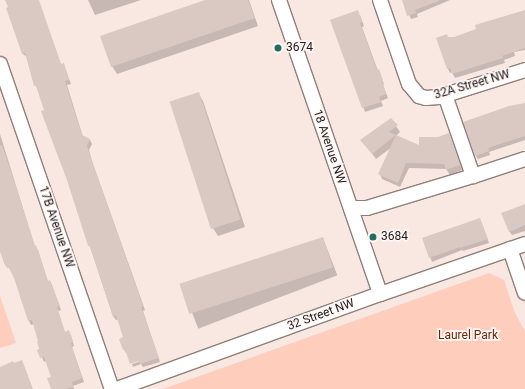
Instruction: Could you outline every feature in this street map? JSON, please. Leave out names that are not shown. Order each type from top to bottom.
[{"type":"street","name":"18 Avenue NW","points":[[279,0],[380,294]]},
{"type":"street","name":"32A Street NW","points":[[380,0],[409,84],[419,96],[433,98],[525,70]]},
{"type":"street","name":"17B Avenue NW","points":[[0,64],[112,389]]},
{"type":"street","points":[[445,95],[473,176]]},
{"type":"street","points":[[350,208],[367,208],[525,159]]},
{"type":"street","name":"32 Street NW","points":[[117,389],[380,294],[525,244]]},
{"type":"street","points":[[510,249],[525,293]]},
{"type":"green space","name":"Laurel Park","points":[[489,273],[504,280],[515,313],[525,331],[525,389],[163,389]]},
{"type":"green space","points":[[0,296],[16,343],[0,348]]},
{"type":"building","points":[[5,0],[39,0],[61,64],[64,63],[69,80],[65,81],[82,135],[90,139],[87,146],[90,156],[143,306],[141,307],[159,358],[140,364],[138,361],[130,364],[125,349],[123,350],[119,339],[123,337],[116,315],[113,317],[67,180],[41,111],[44,110],[36,86],[34,86],[25,53],[22,54],[6,8],[8,7]]},
{"type":"building","points":[[205,0],[248,0],[255,18],[111,67],[100,36]]},
{"type":"building","points":[[402,0],[439,1],[415,10],[416,13],[407,16]]},
{"type":"building","points":[[358,10],[362,22],[360,23],[377,70],[379,69],[386,94],[379,97],[381,102],[362,108],[330,20]]},
{"type":"building","points":[[525,10],[525,48],[502,56],[503,58],[452,74],[450,68],[447,69],[436,38],[447,34],[448,37],[454,37],[476,29],[475,25]]},
{"type":"building","points":[[199,92],[240,219],[211,229],[170,102]]},
{"type":"building","points":[[525,103],[525,136],[488,148],[489,151],[475,156],[463,122],[509,106]]},
{"type":"building","points":[[391,118],[398,125],[389,132],[396,135],[372,154],[360,140]]},
{"type":"building","points":[[449,133],[460,165],[446,170],[444,164],[406,163],[398,183],[378,174],[396,135],[419,145],[419,137],[438,137]]},
{"type":"building","points":[[0,145],[2,145],[48,281],[50,280],[60,306],[57,307],[65,332],[69,330],[73,342],[71,343],[82,378],[72,382],[73,387],[66,389],[51,389],[47,378],[51,377],[44,357],[40,358],[37,350],[39,349],[38,341],[32,320],[28,321],[14,278],[9,268],[7,268],[4,263],[0,251]]},
{"type":"building","points":[[525,204],[525,225],[509,232],[501,213]]},
{"type":"building","points":[[480,218],[488,239],[429,258],[422,238]]},
{"type":"building","points":[[323,237],[333,267],[189,314],[179,284]]},
{"type":"building","points":[[22,360],[33,389],[0,389],[0,367],[13,361],[14,363]]},
{"type":"place","name":"3674","points":[[278,48]]},
{"type":"place","name":"3684","points":[[373,237]]}]
